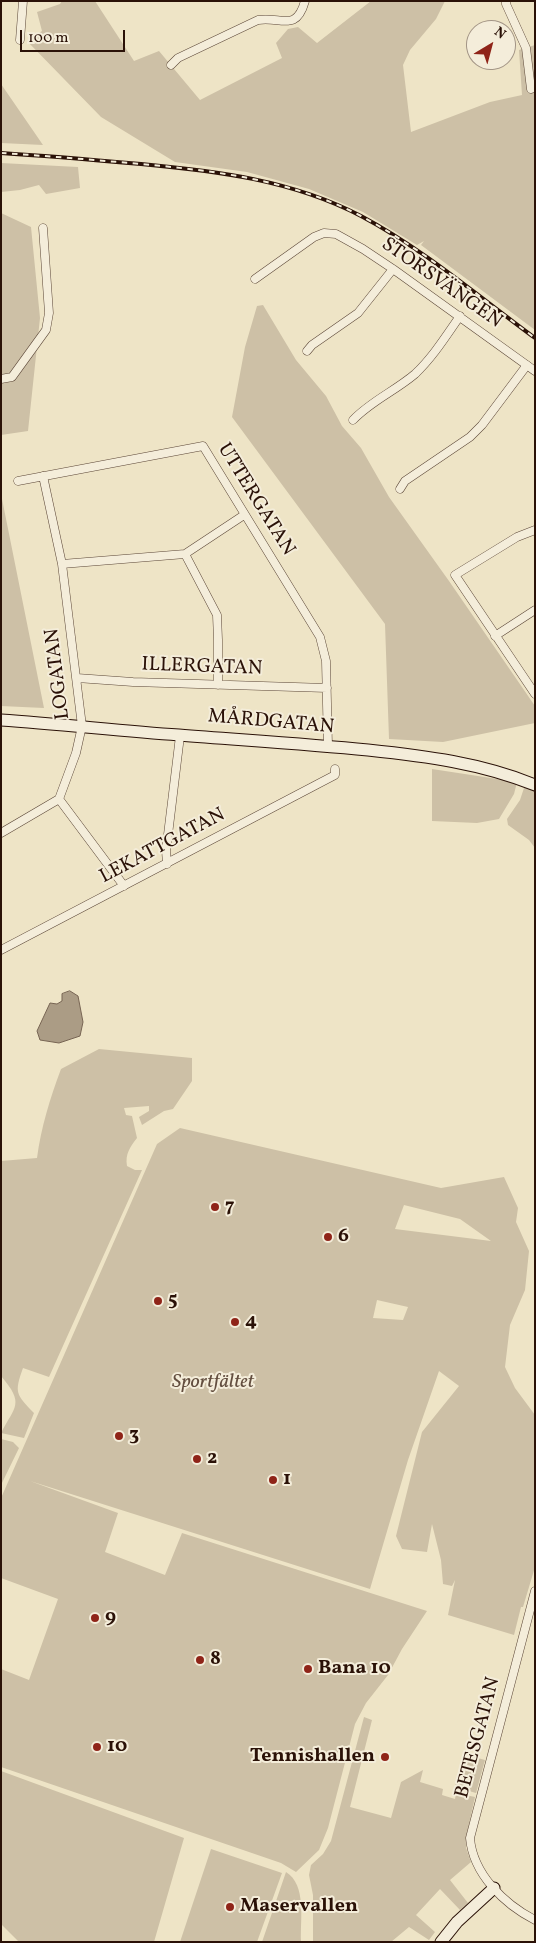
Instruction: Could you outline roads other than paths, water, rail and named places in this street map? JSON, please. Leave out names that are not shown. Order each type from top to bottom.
[{"type":"street","points":[[20,40],[23,1]]},
{"type":"street","points":[[171,65],[178,58],[258,20],[290,22],[295,20],[303,10],[305,1]]},
{"type":"street","points":[[506,1],[526,48],[531,89]]},
{"type":"street","points":[[1,379],[12,377],[46,330],[49,313],[43,228]]},
{"type":"street","name":"STORSVÄNGEN","points":[[255,279],[314,237],[324,233],[336,234],[393,269],[535,371]]},
{"type":"street","points":[[307,351],[358,313],[393,269]]},
{"type":"street","points":[[353,420],[361,411],[416,373],[429,359],[460,316]]},
{"type":"street","points":[[400,489],[405,481],[470,437],[482,425],[526,365]]},
{"type":"street","name":"UTTERGATAN","points":[[18,482],[203,446],[320,637],[326,661],[328,746]]},
{"type":"street","name":"LOGATAN","points":[[43,476],[62,564],[82,726],[76,753],[59,799]]},
{"type":"street","points":[[62,564],[185,554],[244,515]]},
{"type":"street","points":[[535,530],[517,537],[455,575],[535,694]]},
{"type":"street","points":[[185,554],[217,616],[218,685]]},
{"type":"street","points":[[495,636],[535,610]]},
{"type":"street","name":"ILLERGATAN","points":[[77,678],[327,688]]},
{"type":"street","name":"MÅRDGATAN","points":[[1,720],[412,754],[456,761],[508,774],[535,784]]},
{"type":"street","points":[[166,864],[180,736]]},
{"type":"street","name":"LEKATTGATAN","points":[[1,950],[334,775],[335,769]]},
{"type":"street","points":[[1,833],[59,799],[124,886]]},
{"type":"street","name":"BETESGATAN","points":[[535,1591],[470,1838],[471,1850],[477,1866],[494,1888],[504,1900],[535,1920]]},
{"type":"street","points":[[440,1942],[457,1922],[494,1888]]},
{"type":"railway","points":[[1,153],[198,170],[254,179],[308,194],[335,204],[384,229],[450,274],[535,338]]},
{"type":"place","name":"7","points":[[215,1207]]},
{"type":"place","name":"6","points":[[328,1237]]},
{"type":"place","name":"5","points":[[158,1301]]},
{"type":"place","name":"4","points":[[235,1322]]},
{"type":"place","name":"3","points":[[119,1436]]},
{"type":"place","name":"2","points":[[197,1459]]},
{"type":"place","name":"1","points":[[273,1480]]},
{"type":"place","name":"9","points":[[95,1618]]},
{"type":"place","name":"8","points":[[200,1660]]},
{"type":"place","name":"Bana 10","points":[[308,1669]]},
{"type":"place","name":"10","points":[[97,1747]]},
{"type":"place","name":"Tennishallen","points":[[385,1757]]},
{"type":"place","name":"Maservallen","points":[[230,1907]]},
{"type":"park label","name":"Sportfältet","points":[[213,1383]]}]
